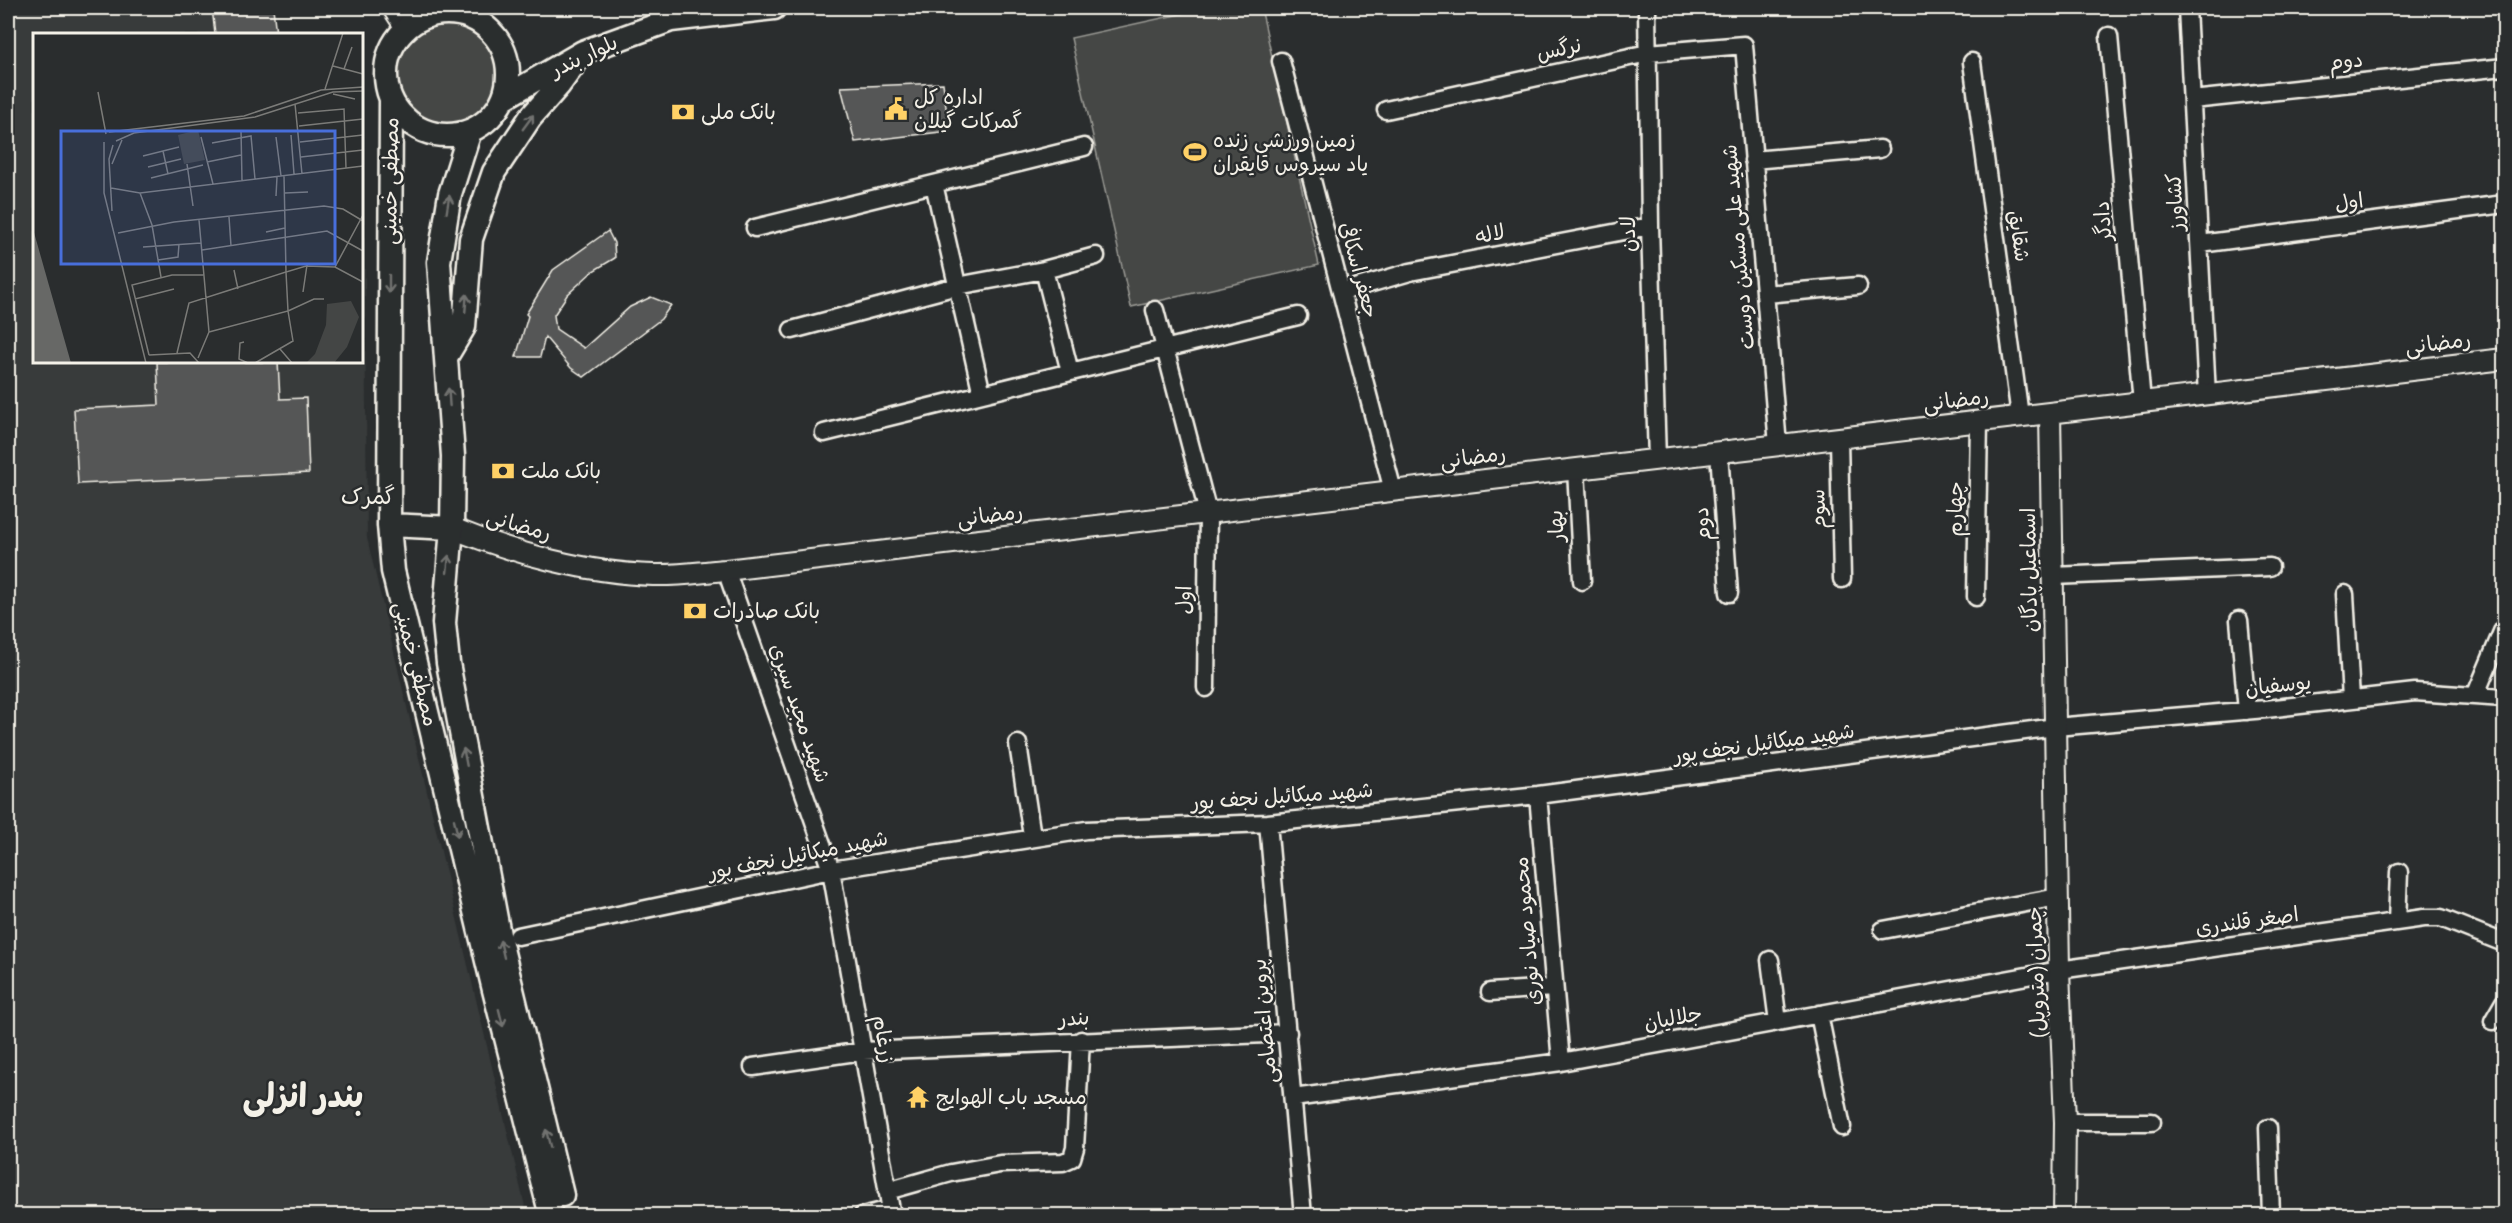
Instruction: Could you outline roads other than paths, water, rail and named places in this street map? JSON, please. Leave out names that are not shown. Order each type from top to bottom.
[{"type":"main road","points":[[437,13],[467,16],[482,24],[494,35],[503,49],[508,65],[508,82],[504,98],[496,112],[484,123],[470,131],[454,135],[439,135],[424,131],[410,123],[399,112],[391,99],[386,77],[389,54],[396,40],[406,28],[420,19],[437,13],[478,8]]},
{"type":"main road","name":"بلوار بندر","points":[[504,98],[583,52],[671,20],[774,8]]},
{"type":"main road","points":[[446,357],[464,327],[471,239],[494,172],[530,118],[559,85],[583,52]]},
{"type":"main road","name":"مصطفی خمینی","points":[[391,99],[389,525],[393,571],[551,1215]]},
{"type":"main road","name":"مصطفی خمینی","points":[[470,131],[450,194],[439,262],[453,456],[452,528],[444,623],[448,663],[500,940],[567,1215]]},
{"type":"main road","points":[[389,525],[452,528]]},
{"type":"street","points":[[393,8],[406,28]]},
{"type":"street","name":"لادن","points":[[1647,8],[1650,226],[1657,459]]},
{"type":"street","name":"کشاورز","points":[[2187,8],[2207,394]]},
{"type":"street","name":"دادگر","points":[[2109,36],[2142,402]]},
{"type":"street","name":"نرگس","points":[[1386,110],[1648,53],[1744,45]]},
{"type":"street","name":"شهید علی مسکین دوست","points":[[1744,45],[1778,445]]},
{"type":"street","name":"جعفر اسکافی","points":[[1281,61],[1393,491]]},
{"type":"street","name":"شقایق","points":[[1972,62],[2020,416]]},
{"type":"street","name":"دوم","points":[[2192,100],[2505,67]]},
{"type":"street","points":[[755,228],[1084,147]]},
{"type":"street","points":[[1754,160],[1880,149]]},
{"type":"street","points":[[934,184],[982,394]]},
{"type":"street","name":"اول","points":[[2200,244],[2505,204]]},
{"type":"street","name":"لاله","points":[[1341,292],[1410,272],[1650,226]]},
{"type":"street","points":[[792,330],[957,286],[1044,270],[1096,256]]},
{"type":"street","points":[[1044,270],[1070,372]]},
{"type":"street","points":[[1765,294],[1858,286]]},
{"type":"street","name":"اول","points":[[1155,310],[1208,513],[1206,688]]},
{"type":"street","points":[[824,433],[1298,316]]},
{"type":"street","name":"رمضانی","points":[[452,528],[493,544],[552,560],[627,574],[656,576],[726,570],[2505,359]]},
{"type":"street","name":"اسماعیل پادگان","points":[[2050,413],[2055,727]]},
{"type":"street","name":"چهارم","points":[[1976,597],[1978,421]]},
{"type":"street","name":"سوم","points":[[1839,438],[1842,579]]},
{"type":"street","name":"دوم","points":[[1719,452],[1729,593]]},
{"type":"street","name":"بهار","points":[[1576,469],[1582,581]]},
{"type":"street","points":[[2053,576],[2270,567]]},
{"type":"street","name":"شهید مجید سیری","points":[[726,570],[831,870]]},
{"type":"street","points":[[2345,594],[2351,699]]},
{"type":"street","points":[[2239,620],[2247,711]]},
{"type":"street","points":[[2475,696],[2505,627]]},
{"type":"street","name":"یوسفیان","points":[[2055,727],[2247,711],[2415,692],[2505,698]]},
{"type":"street","name":"شهید میکائیل نجف پور","points":[[518,936],[831,870],[1032,836],[1086,830],[1268,823],[1538,795],[2055,727]]},
{"type":"street","name":"چمران (متروپل)","points":[[2055,727],[2059,970],[2065,1122],[2064,1215]]},
{"type":"street","points":[[1018,744],[1032,836]]},
{"type":"street","name":"محمود صیاد نوری","points":[[1538,795],[1561,1062]]},
{"type":"street","name":"پروین اعتصامی","points":[[1268,823],[1303,1215]]},
{"type":"street","name":"زرغام","points":[[831,870],[891,1212]]},
{"type":"street","points":[[2397,922],[2398,872]]},
{"type":"street","points":[[1883,930],[2058,897]]},
{"type":"street","name":"اصغر قلندری","points":[[2059,970],[2397,922],[2441,918],[2505,943]]},
{"type":"street","points":[[1770,960],[1778,1022]]},
{"type":"street","name":"جلالیان","points":[[1293,1098],[1561,1062],[2059,970]]},
{"type":"street","points":[[1490,992],[1554,988]]},
{"type":"street","points":[[2493,1021],[2505,1002]]},
{"type":"street","points":[[1819,1014],[1842,1127]]},
{"type":"street","name":"بندر","points":[[753,1067],[863,1051],[1288,1033]]},
{"type":"street","points":[[887,1191],[961,1171],[1000,1164],[1063,1162],[1072,1158],[1076,1148],[1081,1040]]},
{"type":"street","points":[[2065,1122],[2152,1122]]},
{"type":"street","points":[[2268,1128],[2271,1215]]},
{"type":"street","points":[[862,1215],[891,1212]]},
{"type":"place","name":"اداره کل گمرکات گیلان","points":[[896,109]]},
{"type":"place","name":"بانک ملی","points":[[683,112]]},
{"type":"place","name":"زمین ورزشی زنده یاد سیروس قایقران","points":[[1195,152]]},
{"type":"place","name":"بانک ملت","points":[[503,471]]},
{"type":"place","name":"بانک صادرات","points":[[695,611]]},
{"type":"place","name":"مسجد باب الهوایج","points":[[918,1097]]},
{"type":"district","name":"گمرک","points":[[368,496]]},
{"type":"district","name":"بندر انزلی","points":[[303,1095]]}]
